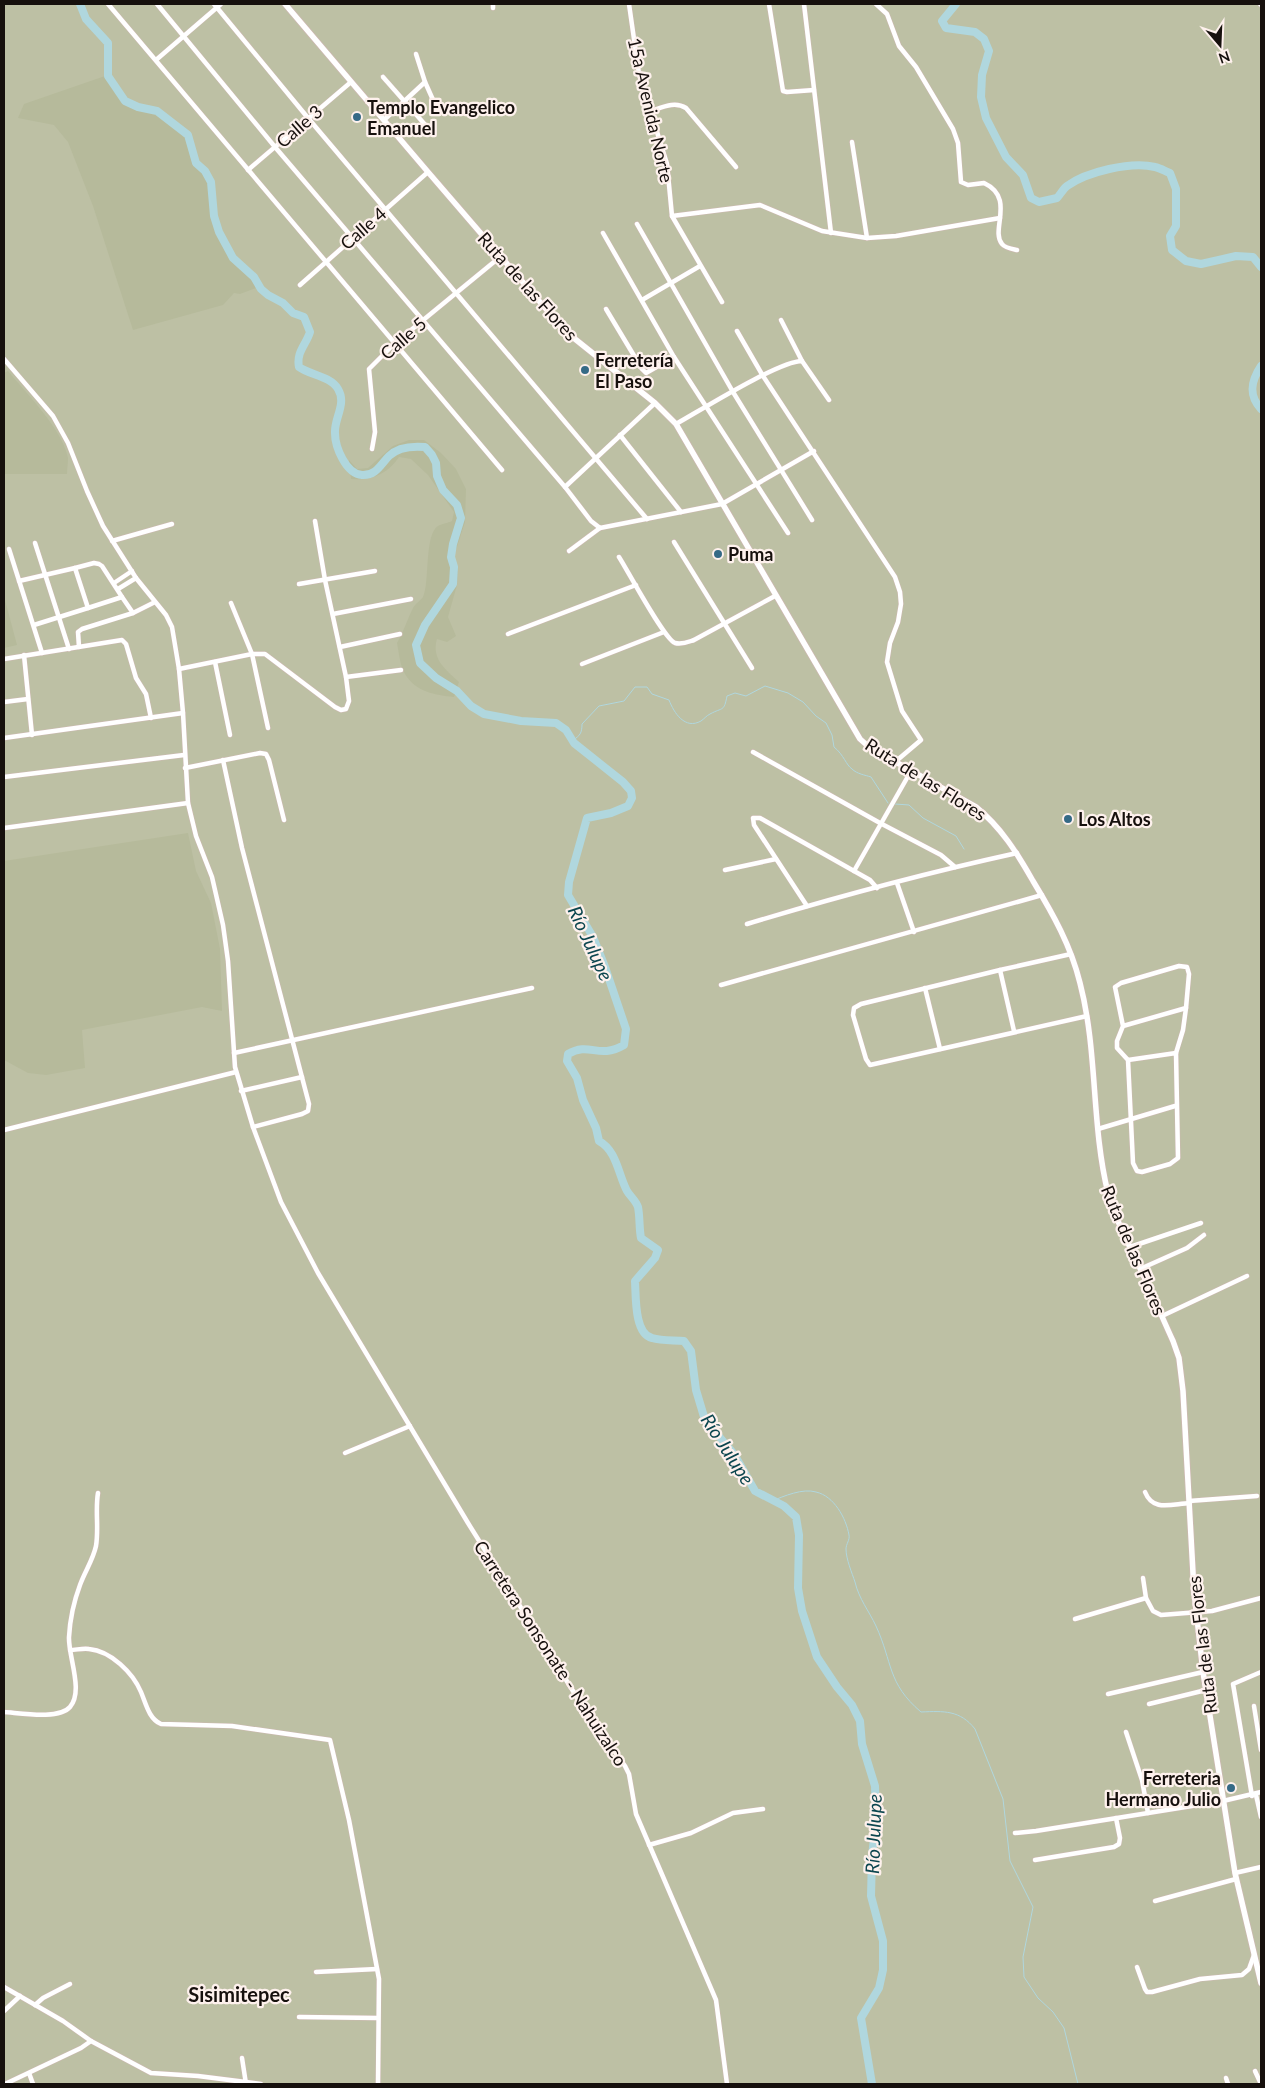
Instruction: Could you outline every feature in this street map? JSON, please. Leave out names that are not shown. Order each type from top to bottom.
[{"type":"main road","name":"Ruta de las Flores","points":[[285,4],[565,331],[655,403],[676,424],[860,739],[869,747],[976,807],[988,817],[997,826],[1017,854],[1059,925],[1081,985],[1087,1016],[1098,1129],[1108,1196],[1173,1342],[1181,1373],[1197,1611],[1203,1672],[1236,1876],[1261,1981]]},
{"type":"street","points":[[108,4],[502,470]]},
{"type":"street","points":[[157,4],[275,147],[565,487],[591,521],[600,528]]},
{"type":"street","name":"15a Avenida Norte","points":[[629,4],[639,74],[667,164],[672,216]]},
{"type":"street","points":[[769,4],[783,90],[787,92],[814,90]]},
{"type":"street","points":[[804,4],[831,232]]},
{"type":"street","points":[[876,4],[887,14],[899,46],[916,68],[953,129],[958,143],[961,182],[968,185],[984,183],[990,186],[999,198],[1000,238],[1002,244],[1017,250]]},
{"type":"street","points":[[156,60],[218,5],[308,118],[647,519]]},
{"type":"street","points":[[416,54],[425,82],[438,112]]},
{"type":"street","points":[[383,77],[428,128]]},
{"type":"street","name":"Calle 3","points":[[248,170],[351,82]]},
{"type":"street","points":[[384,120],[425,82]]},
{"type":"street","points":[[651,111],[674,104],[681,104],[736,167]]},
{"type":"street","points":[[852,142],[867,238]]},
{"type":"street","name":"Calle 4","points":[[300,285],[428,172]]},
{"type":"street","points":[[722,302],[672,216],[760,205],[822,231],[867,238],[896,236],[1000,218]]},
{"type":"street","points":[[637,224],[733,392],[812,520]]},
{"type":"street","points":[[603,233],[705,408],[788,533]]},
{"type":"street","name":"Calle 5","points":[[372,449],[375,432],[369,369],[394,344],[500,257]]},
{"type":"street","points":[[642,300],[700,266]]},
{"type":"street","points":[[606,309],[646,373],[674,357]]},
{"type":"street","points":[[781,320],[802,360],[829,400]]},
{"type":"street","points":[[737,331],[763,376],[888,563],[900,592],[901,604],[898,622],[890,643],[887,662],[902,712],[922,740],[895,762]]},
{"type":"street","name":"Carretera Sonsonate - Nahuizalco","points":[[4,359],[52,416],[66,440],[87,491],[112,541],[172,627],[179,669],[188,803],[196,836],[212,877],[223,926],[228,961],[236,1072],[253,1127],[281,1202],[305,1249],[410,1426],[569,1685],[625,1766],[630,1780],[636,1814],[716,2000],[727,2084]]},
{"type":"street","points":[[676,424],[763,376],[802,360]]},
{"type":"street","points":[[565,487],[655,403]]},
{"type":"street","points":[[620,435],[681,512]]},
{"type":"street","points":[[569,551],[600,528],[722,504],[780,469],[814,452]]},
{"type":"street","points":[[179,669],[252,654],[265,654],[335,707],[341,710],[349,706],[346,676],[325,580],[315,521]]},
{"type":"street","points":[[112,541],[172,524]]},
{"type":"street","points":[[674,542],[752,668]]},
{"type":"street","points":[[34,543],[69,649]]},
{"type":"street","points":[[9,549],[42,653]]},
{"type":"street","points":[[619,557],[664,632],[669,639],[680,644],[694,640],[775,596]]},
{"type":"street","points":[[19,581],[99,564],[133,613]]},
{"type":"street","points":[[75,568],[88,608]]},
{"type":"street","points":[[114,583],[132,571]]},
{"type":"street","points":[[299,584],[375,571]]},
{"type":"street","points":[[118,589],[136,578]]},
{"type":"street","points":[[508,634],[636,585]]},
{"type":"street","points":[[34,626],[122,597]]},
{"type":"street","points":[[333,614],[411,599]]},
{"type":"street","points":[[79,648],[78,632],[82,629],[133,613],[155,602]]},
{"type":"street","points":[[231,603],[252,654],[268,728]]},
{"type":"street","points":[[582,664],[664,632]]},
{"type":"street","points":[[340,647],[400,634]]},
{"type":"street","points":[[4,659],[122,640],[126,644],[136,678],[146,694],[151,718]]},
{"type":"street","points":[[24,656],[32,735]]},
{"type":"street","points":[[215,662],[230,735]]},
{"type":"street","points":[[346,676],[401,670]]},
{"type":"street","points":[[4,702],[28,699]]},
{"type":"street","points":[[4,738],[183,713]]},
{"type":"street","points":[[754,752],[941,856],[955,867]]},
{"type":"street","points":[[185,768],[260,753],[266,754],[270,760],[284,820]]},
{"type":"street","points":[[4,777],[184,755]]},
{"type":"street","points":[[223,760],[242,848],[308,1104],[308,1111],[253,1127]]},
{"type":"street","points":[[854,871],[880,823],[912,771]]},
{"type":"street","points":[[4,828],[188,803]]},
{"type":"street","points":[[807,906],[754,825],[753,818],[760,818],[870,880],[877,888]]},
{"type":"street","points":[[747,924],[807,906],[955,867],[1017,854]]},
{"type":"street","points":[[725,870],[776,859]]},
{"type":"street","points":[[897,883],[914,932]]},
{"type":"street","points":[[721,985],[1042,895]]},
{"type":"street","points":[[1071,954],[861,1004],[854,1008],[853,1015],[866,1059],[870,1065],[1087,1016]]},
{"type":"street","points":[[1184,966],[1187,967],[1190,974],[1186,1008],[1183,1030],[1176,1053],[1175,1106],[1179,1154],[1178,1158],[1170,1164],[1142,1172],[1137,1171],[1133,1163],[1128,1060],[1117,1048],[1117,1041],[1123,1026],[1115,991],[1117,984],[1184,966]]},
{"type":"street","points":[[1000,970],[1014,1031]]},
{"type":"street","points":[[234,1053],[532,988]]},
{"type":"street","points":[[925,988],[940,1048]]},
{"type":"street","points":[[1123,1026],[1186,1008]]},
{"type":"street","points":[[1128,1060],[1176,1053]]},
{"type":"street","points":[[4,1130],[236,1072]]},
{"type":"street","points":[[241,1091],[302,1077]]},
{"type":"street","points":[[1098,1129],[1175,1106]]},
{"type":"street","points":[[1130,1246],[1200,1223]]},
{"type":"street","points":[[1140,1269],[1187,1248],[1204,1235]]},
{"type":"street","points":[[1162,1316],[1246,1276]]},
{"type":"street","points":[[344,1453],[410,1426]]},
{"type":"street","points":[[1145,1492],[1149,1501],[1155,1505],[1257,1496]]},
{"type":"street","points":[[4,1712],[62,1713],[70,1708],[76,1698],[69,1637],[71,1618],[80,1585],[96,1544],[98,1493]]},
{"type":"street","points":[[1142,1578],[1146,1598],[1156,1614],[1212,1611],[1261,1598]]},
{"type":"street","points":[[1075,1619],[1146,1598]]},
{"type":"street","points":[[70,1650],[95,1650],[102,1652],[118,1663],[132,1677],[140,1689],[151,1716],[161,1724],[232,1726],[330,1740],[348,1815],[377,1969],[378,2084]]},
{"type":"street","points":[[1108,1694],[1203,1672]]},
{"type":"street","points":[[1261,1672],[1233,1684],[1261,1817]]},
{"type":"street","points":[[1149,1704],[1206,1690]]},
{"type":"street","points":[[1254,1706],[1261,1750]]},
{"type":"street","points":[[1126,1732],[1136,1759],[1148,1813]]},
{"type":"street","points":[[1015,1832],[1036,1832],[1258,1796]]},
{"type":"street","points":[[649,1845],[691,1833],[733,1813],[763,1809]]},
{"type":"street","points":[[1035,1860],[1114,1847],[1118,1844],[1120,1838],[1116,1818]]},
{"type":"street","points":[[1155,1901],[1261,1867]]},
{"type":"street","points":[[1137,1967],[1145,1989],[1147,1992],[1152,1992],[1200,1979],[1242,1975],[1249,1970],[1254,1956]]},
{"type":"street","points":[[316,1972],[377,1969]]},
{"type":"street","points":[[35,2005],[43,1998],[70,1984]]},
{"type":"street","points":[[4,1987],[91,2041],[151,2073],[198,2076],[246,2084],[261,2084]]},
{"type":"street","points":[[4,2011],[20,1996]]},
{"type":"street","points":[[299,2017],[378,2018]]},
{"type":"street","points":[[5,2084],[81,2048],[91,2041]]},
{"type":"street","points":[[242,2058],[246,2084]]},
{"type":"street","points":[[1255,2071],[1261,2084]]},
{"type":"street","points":[[29,2073],[33,2084]]},
{"type":"street","points":[[1226,2078],[1228,2084]]},
{"type":"green space","points":[[4,4],[1261,4],[1261,2084],[4,2084]]},
{"type":"green space","points":[[105,76],[124,103],[157,113],[185,135],[195,164],[206,172],[214,220],[223,243],[234,263],[253,278],[256,288],[240,294],[234,293],[223,305],[133,330],[93,206],[68,142],[54,125],[18,118],[24,104]]},
{"type":"green space","points":[[8,371],[43,412],[59,436],[68,458],[67,474],[4,474],[4,373]]},
{"type":"green space","points":[[409,440],[424,440],[441,453],[456,469],[466,489],[465,522],[454,556],[458,570],[457,585],[448,617],[456,636],[447,642],[437,639],[436,646],[436,652],[441,664],[459,682],[454,697],[427,692],[409,680],[402,667],[397,643],[413,608],[423,597],[429,548],[434,531],[438,526],[452,521],[454,512],[428,475],[411,459],[399,457],[390,468],[378,475],[365,479],[351,479],[349,460],[357,469],[368,468],[393,446]]},
{"type":"green space","points":[[4,596],[17,645],[4,648]]},
{"type":"green space","points":[[188,833],[196,871],[211,903],[220,949],[222,1011],[202,1007],[82,1030],[85,1068],[46,1075],[28,1073],[4,1060],[4,861]]},
{"type":"waterway","name":"Río Julupe","points":[[80,4],[86,19],[108,43],[108,76],[125,101],[138,107],[157,111],[188,135],[196,163],[205,171],[211,182],[214,216],[219,232],[233,258],[254,277],[261,289],[268,295],[283,303],[293,313],[304,317],[310,332],[300,353],[299,367],[325,378],[338,389],[341,406],[335,427],[336,439],[339,452],[346,465],[356,473],[367,475],[375,472],[389,456],[401,449],[425,447],[432,455],[436,463],[437,476],[443,490],[457,505],[461,518],[451,557],[454,567],[453,584],[425,625],[416,645],[420,663],[436,678],[457,691],[471,706],[484,714],[521,721],[556,723],[566,730],[574,743],[623,782],[631,791],[632,798],[628,806],[611,813],[587,818],[569,882],[568,895],[593,937],[605,967],[626,1029],[624,1045],[607,1051],[576,1050],[568,1054],[567,1061],[577,1078],[583,1100],[596,1128],[599,1141],[610,1151],[627,1191],[638,1207],[641,1238],[658,1250],[655,1258],[635,1281],[637,1313],[642,1329],[646,1335],[652,1338],[684,1341],[691,1351],[696,1390],[705,1420],[734,1454],[755,1491],[784,1506],[796,1517],[799,1535],[798,1588],[802,1611],[817,1657],[837,1687],[852,1705],[860,1721],[862,1744],[875,1786],[876,1821],[872,1856],[871,1896],[883,1941],[883,1970],[879,1988],[861,2018],[872,2084]]},
{"type":"waterway","points":[[956,4],[942,21],[946,28],[975,32],[984,39],[989,51],[982,75],[981,97],[986,118],[1006,157],[1023,175],[1031,198],[1039,202],[1057,198],[1066,187],[1075,181],[1109,169],[1134,165],[1157,167],[1170,173],[1176,189],[1176,226],[1170,236],[1172,250],[1186,261],[1201,264],[1236,256],[1253,257],[1261,267]]},
{"type":"waterway","points":[[1261,366],[1252,388],[1254,398],[1261,409]]},
{"type":"waterway","points":[[573,740],[580,734],[582,724],[599,706],[624,701],[635,687],[647,687],[652,694],[669,700],[681,719],[685,722],[695,723],[722,708],[725,705],[727,696],[735,693],[746,696],[765,686],[788,693],[803,702],[816,716],[826,723],[832,735],[834,747],[854,771],[871,777],[888,803]]},
{"type":"waterway","points":[[895,804],[909,805],[923,818],[956,836],[964,849]]},
{"type":"waterway","points":[[772,1501],[794,1493],[811,1491],[822,1494],[834,1503],[842,1515],[847,1528],[849,1537],[846,1553],[857,1588],[876,1626],[892,1672],[902,1692],[921,1712],[951,1713],[963,1718],[975,1729],[1003,1799],[1010,1861],[1033,1907],[1023,1957],[1024,1977],[1038,1998],[1053,2012],[1064,2028],[1078,2084]]},
{"type":"place","name":"Templo Evangelico Emanuel","points":[[357,117]]},
{"type":"place","name":"Ferretería El Paso","points":[[585,370]]},
{"type":"place","name":"Puma","points":[[718,554]]},
{"type":"place","name":"Los Altos","points":[[1068,819]]},
{"type":"place","name":"Ferreteria Hermano Julio","points":[[1231,1788]]},
{"type":"district","name":"Sisimitepec","points":[[239,1994]]}]
